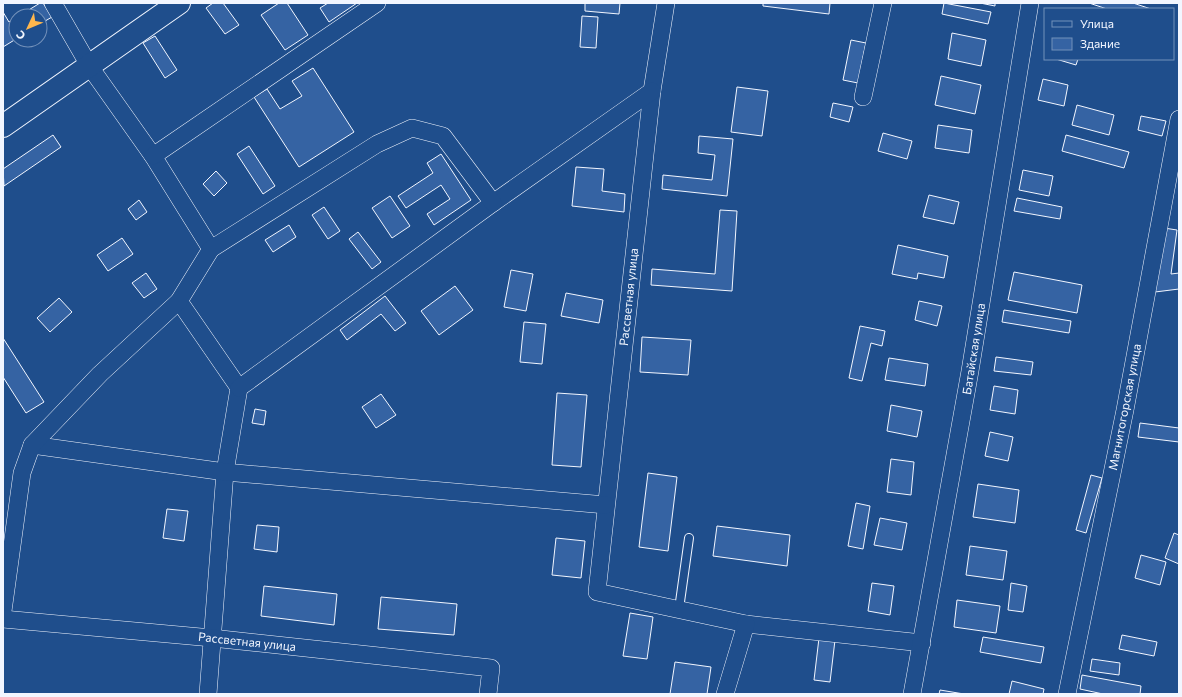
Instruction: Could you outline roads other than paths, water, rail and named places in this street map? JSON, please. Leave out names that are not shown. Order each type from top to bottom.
[{"type":"street","points":[[53,3],[90,67],[153,156],[211,249]]},
{"type":"street","points":[[3,126],[90,67],[179,3]]},
{"type":"street","points":[[153,156],[377,3]]},
{"type":"street","name":"Рассветная улица","points":[[666,3],[652,91],[597,592],[679,609]]},
{"type":"street","points":[[863,97],[883,3]]},
{"type":"street","name":"Батайская улица","points":[[912,694],[970,371],[1030,3]]},
{"type":"street","points":[[238,388],[493,203],[652,91]]},
{"type":"street","name":"Магнитогорская улица","points":[[1067,694],[1125,410],[1179,119]]},
{"type":"street","points":[[3,611],[22,473],[32,445],[100,374],[179,301],[211,249],[377,144],[412,128],[443,136],[493,203]]},
{"type":"street","points":[[179,301],[238,388],[225,472],[208,694]]},
{"type":"street","points":[[32,445],[225,472],[606,505]]},
{"type":"street","points":[[679,609],[746,624],[922,643]]},
{"type":"street","name":"Рассветная улица","points":[[3,619],[212,638],[491,668],[488,694]]},
{"type":"street","points":[[725,694],[746,624]]},
{"type":"lane","points":[[679,609],[689,538]]}]
